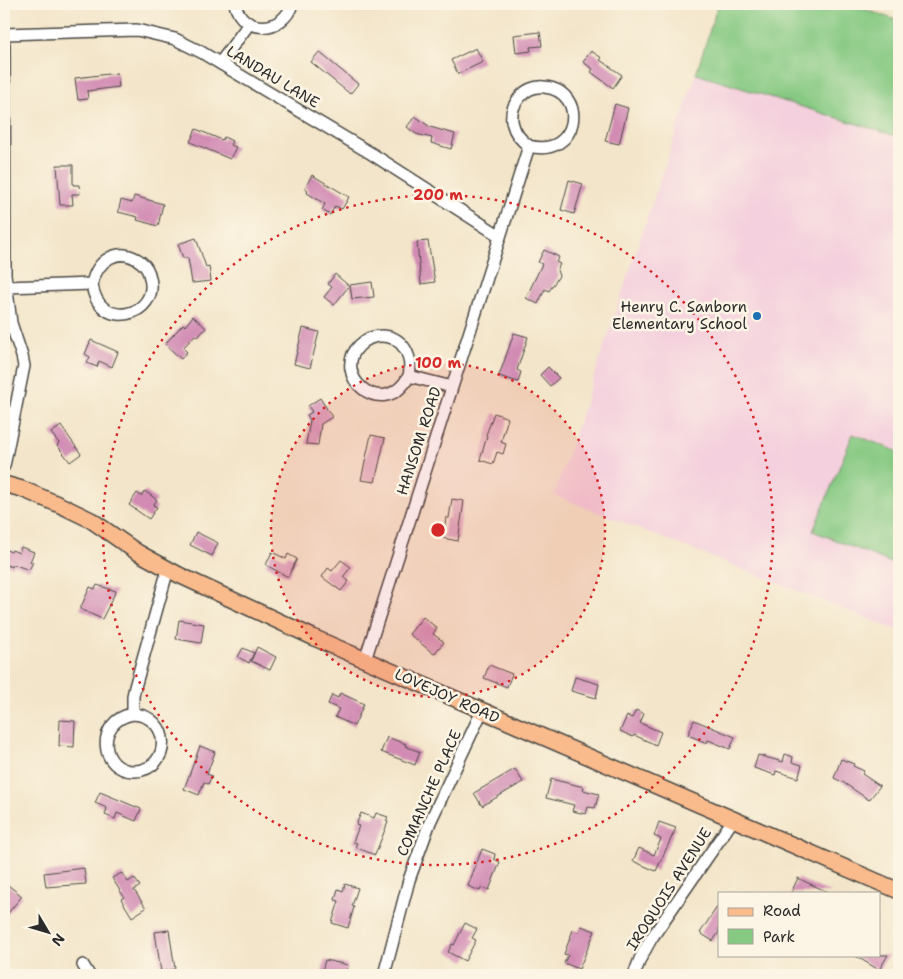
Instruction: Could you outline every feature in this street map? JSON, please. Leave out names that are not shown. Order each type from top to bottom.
[{"type":"main road","name":"LOVEJOY ROAD","points":[[4,484],[22,489],[91,520],[137,552],[168,570],[364,660],[899,891]]},
{"type":"street","points":[[235,4],[241,17],[249,24],[258,27],[268,27],[277,24],[285,18],[291,10],[292,4]]},
{"type":"street","points":[[220,63],[249,24]]},
{"type":"street","name":"LANDAU LANE","points":[[4,34],[137,30],[175,40],[220,63],[372,154],[500,236]]},
{"type":"street","points":[[4,44],[5,274],[10,323],[24,366],[4,466]]},
{"type":"street","points":[[545,87],[559,92],[567,99],[572,108],[571,128],[559,144],[539,148],[529,146],[515,132],[512,122],[512,112],[515,103],[530,89],[545,87]]},
{"type":"street","name":"HANSOM ROAD","points":[[364,660],[529,146]]},
{"type":"street","points":[[125,255],[142,263],[148,271],[151,280],[151,290],[148,299],[142,307],[124,314],[114,313],[105,309],[98,302],[93,293],[92,284],[94,274],[106,259],[125,255]]},
{"type":"street","points":[[6,287],[92,284]]},
{"type":"street","points":[[376,336],[392,338],[404,346],[409,355],[411,366],[409,376],[405,384],[398,391],[390,395],[380,396],[371,394],[363,390],[356,383],[352,375],[353,355],[358,346],[366,340],[376,336]]},
{"type":"street","points":[[409,376],[452,387]]},
{"type":"street","points":[[133,714],[135,687],[168,570]]},
{"type":"street","name":"COMANCHE PLACE","points":[[384,975],[409,880],[430,822],[482,711]]},
{"type":"street","points":[[133,714],[145,716],[154,722],[161,731],[163,743],[157,759],[149,767],[138,771],[131,771],[119,766],[110,757],[106,744],[108,732],[115,721],[133,714]]},
{"type":"street","name":"IROQUOIS AVENUE","points":[[634,975],[651,939],[732,820]]},
{"type":"shaded area","name":"Henry C. Sanborn Elementary School","points":[[696,74],[899,137],[899,631],[554,495]]},
{"type":"green space","points":[[718,4],[849,4],[899,21],[899,137],[696,74]]},
{"type":"green space","points":[[853,434],[899,452],[899,566],[813,531]]},
{"type":"building","points":[[540,32],[542,46],[530,47],[531,51],[516,53],[514,35]]},
{"type":"building","points":[[476,48],[483,62],[458,74],[451,60]]},
{"type":"building","points":[[591,51],[602,58],[600,60],[622,75],[613,88],[591,72],[593,69],[583,62]]},
{"type":"building","points":[[319,52],[358,84],[350,94],[311,62]]},
{"type":"building","points":[[117,73],[119,87],[87,91],[88,99],[78,100],[75,78]]},
{"type":"building","points":[[615,104],[628,108],[619,144],[605,141]]},
{"type":"building","points":[[415,116],[430,127],[455,134],[451,149],[431,143],[432,138],[416,134],[407,127]]},
{"type":"building","points":[[196,129],[222,140],[224,137],[232,141],[230,145],[236,147],[230,159],[190,142]]},
{"type":"building","points":[[57,165],[73,165],[73,185],[79,185],[80,194],[72,194],[73,205],[60,205]]},
{"type":"building","points":[[312,175],[349,197],[342,209],[335,206],[330,215],[322,210],[325,204],[307,193],[308,190],[305,188]]},
{"type":"building","points":[[569,180],[583,184],[574,214],[561,210]]},
{"type":"building","points":[[134,196],[163,204],[158,226],[137,220],[138,217],[118,212],[121,200],[132,203]]},
{"type":"building","points":[[196,238],[206,267],[209,266],[211,281],[192,283],[188,258],[183,258],[178,244]]},
{"type":"building","points":[[428,241],[435,282],[421,284],[417,242]]},
{"type":"building","points":[[544,250],[559,257],[556,262],[560,264],[557,270],[559,276],[549,291],[545,289],[538,304],[526,298],[542,264],[538,262]]},
{"type":"building","points":[[335,274],[349,286],[334,305],[324,297],[332,287],[328,284]]},
{"type":"building","points":[[372,282],[374,297],[352,299],[350,285]]},
{"type":"building","points":[[193,316],[206,328],[198,337],[195,335],[183,348],[187,352],[181,359],[165,344]]},
{"type":"building","points":[[303,328],[319,332],[310,368],[294,364]]},
{"type":"building","points":[[514,333],[528,337],[517,370],[521,372],[518,382],[499,376]]},
{"type":"building","points":[[91,340],[118,352],[112,367],[99,361],[97,367],[87,363],[90,357],[85,354]]},
{"type":"building","points":[[548,367],[559,378],[550,386],[540,375]]},
{"type":"building","points":[[320,398],[332,417],[321,424],[318,445],[306,444],[310,420],[307,415],[312,412],[308,406]]},
{"type":"building","points":[[494,413],[508,418],[501,442],[506,444],[503,454],[497,452],[493,464],[480,460]]},
{"type":"building","points":[[61,426],[81,454],[70,462],[57,445],[59,443],[51,433]]},
{"type":"building","points":[[371,435],[385,438],[375,482],[361,480]]},
{"type":"building","points":[[145,491],[157,500],[153,505],[157,507],[149,519],[129,505],[137,493],[141,496]]},
{"type":"building","points":[[452,499],[464,501],[458,541],[443,538],[446,518],[449,518]]},
{"type":"building","points":[[196,532],[218,543],[212,556],[190,545]]},
{"type":"building","points":[[21,547],[34,552],[30,562],[33,562],[29,570],[13,564],[12,567],[4,564],[4,549],[19,553]]},
{"type":"building","points":[[272,552],[286,559],[288,554],[297,559],[288,577],[266,565]]},
{"type":"building","points":[[341,560],[351,567],[343,577],[349,581],[341,591],[322,577],[328,568],[332,571]]},
{"type":"building","points":[[97,585],[116,591],[102,619],[80,609],[90,587],[95,589]]},
{"type":"building","points":[[423,617],[437,628],[433,634],[444,642],[434,654],[409,634]]},
{"type":"building","points":[[179,620],[204,624],[201,643],[176,639]]},
{"type":"building","points":[[257,647],[276,657],[270,670],[251,661]]},
{"type":"building","points":[[243,648],[254,653],[249,663],[238,657]]},
{"type":"building","points":[[489,665],[512,674],[507,687],[484,678]]},
{"type":"building","points":[[575,677],[599,684],[596,698],[571,691]]},
{"type":"building","points":[[340,693],[364,704],[354,726],[335,717],[339,709],[328,704],[332,695],[338,698]]},
{"type":"building","points":[[636,710],[644,714],[640,723],[661,732],[656,745],[620,731],[627,716],[632,718]]},
{"type":"building","points":[[60,720],[75,721],[74,747],[59,746]]},
{"type":"building","points":[[694,720],[735,737],[730,749],[708,740],[707,743],[688,735]]},
{"type":"building","points":[[387,737],[420,752],[415,765],[381,752]]},
{"type":"building","points":[[200,746],[215,752],[207,774],[212,776],[208,784],[204,782],[199,795],[184,789]]},
{"type":"building","points":[[785,754],[793,757],[792,762],[802,765],[798,778],[776,771],[775,775],[754,768],[758,755],[783,762]]},
{"type":"building","points":[[841,759],[854,764],[853,766],[864,771],[862,774],[880,786],[869,800],[834,778]]},
{"type":"building","points":[[515,769],[523,782],[482,806],[474,793]]},
{"type":"building","points":[[551,779],[584,787],[583,790],[599,794],[595,808],[588,807],[586,814],[572,811],[574,805],[546,798]]},
{"type":"building","points":[[100,792],[141,809],[136,821],[117,813],[115,819],[105,815],[107,808],[95,803]]},
{"type":"building","points":[[361,813],[374,818],[376,813],[388,817],[386,821],[388,822],[375,855],[355,847],[357,843],[353,842],[359,826],[356,825]]},
{"type":"building","points":[[659,822],[676,828],[656,871],[633,861],[639,848],[654,855],[661,839],[654,836]]},
{"type":"building","points":[[482,849],[495,854],[494,859],[500,862],[489,890],[482,887],[480,891],[468,886]]},
{"type":"building","points":[[84,868],[86,884],[46,887],[44,873]]},
{"type":"building","points":[[122,873],[128,882],[134,878],[140,886],[134,890],[146,908],[132,917],[121,899],[124,897],[112,878]]},
{"type":"building","points":[[798,878],[828,892],[791,892]]},
{"type":"building","points":[[4,882],[22,896],[4,918]]},
{"type":"building","points":[[345,884],[358,888],[348,928],[332,923],[339,901],[335,900],[338,889],[343,891]]},
{"type":"building","points":[[718,906],[718,934],[713,941],[700,933]]},
{"type":"building","points":[[465,923],[477,929],[472,938],[476,940],[465,961],[448,952],[452,944],[454,945]]},
{"type":"building","points":[[581,926],[595,931],[579,969],[564,963],[568,955],[564,954],[573,930],[579,932]]},
{"type":"building","points":[[169,930],[175,969],[161,972],[155,932]]},
{"type":"building","points":[[888,955],[879,970],[856,956]]},
{"type":"building","points":[[325,960],[348,965],[345,975],[321,975]]},
{"type":"place","name":"Henry C. Sanborn Elementary School","points":[[757,316]]}]
